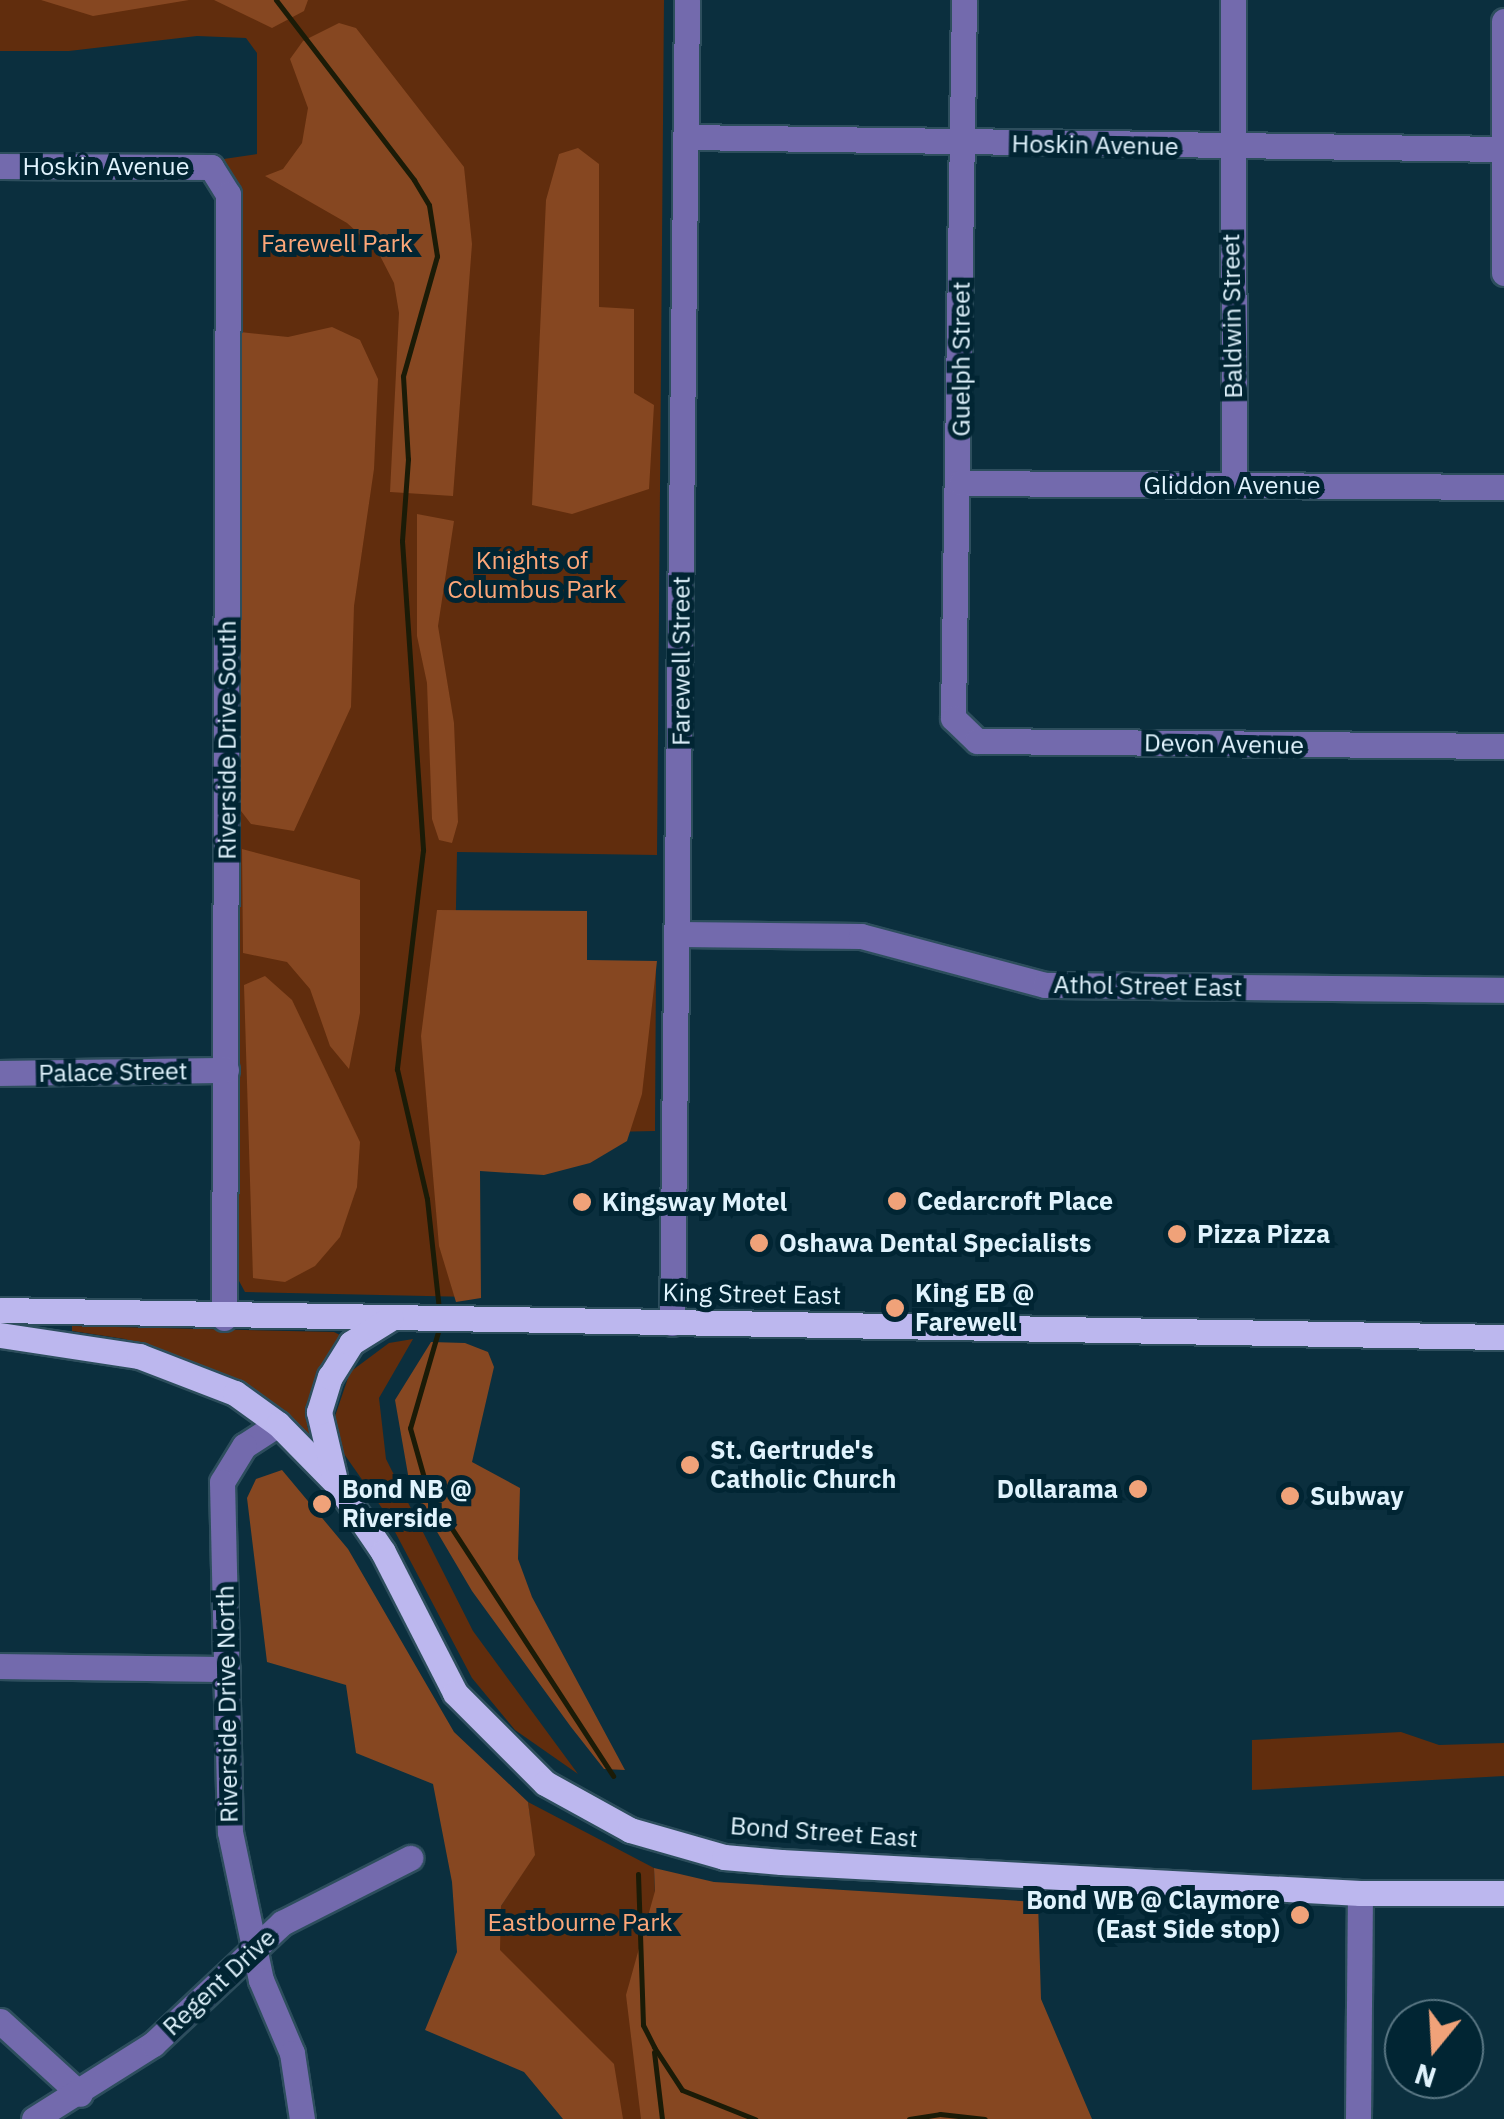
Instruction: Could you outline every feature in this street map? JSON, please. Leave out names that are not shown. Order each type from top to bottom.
[{"type":"main road","name":"King Street East","points":[[0,1310],[224,1318],[448,1318],[1504,1337]]},
{"type":"main road","points":[[336,1482],[319,1412],[330,1377],[351,1343],[402,1318]]},
{"type":"main road","name":"Bond Street East","points":[[0,1335],[139,1356],[234,1393],[278,1424],[336,1482],[382,1552],[455,1694],[545,1784],[630,1830],[724,1857],[1360,1893],[1504,1893]]},
{"type":"street","name":"Farewell Street","points":[[672,1323],[686,0]]},
{"type":"street","name":"Guelph Street","points":[[953,718],[960,483],[964,0]]},
{"type":"street","name":"Baldwin Street","points":[[1233,0],[1229,146],[1234,486]]},
{"type":"street","points":[[1504,21],[1504,274]]},
{"type":"street","name":"Hoskin Avenue","points":[[685,137],[1503,149]]},
{"type":"street","name":"Hoskin Avenue","points":[[0,166],[211,167]]},
{"type":"street","name":"Riverside Drive South","points":[[211,167],[228,194],[224,1318]]},
{"type":"street","name":"Gliddon Avenue","points":[[960,483],[1504,487]]},
{"type":"street","name":"Devon Avenue","points":[[953,718],[977,741],[1504,746]]},
{"type":"street","name":"Athol Street East","points":[[679,934],[861,936],[1045,985],[1504,990]]},
{"type":"street","name":"Palace Street","points":[[0,1073],[226,1070]]},
{"type":"street","name":"Riverside Drive North","points":[[278,1424],[244,1446],[222,1482],[230,1838],[261,1980],[292,2053],[302,2119]]},
{"type":"street","points":[[0,1666],[228,1670]]},
{"type":"street","name":"Regent Drive","points":[[34,2119],[80,2107],[282,1923],[410,1858]]},
{"type":"street","points":[[1358,2119],[1360,1893]]},
{"type":"street","points":[[0,2021],[80,2107]]},
{"type":"green space","points":[[0,0],[664,0],[657,855],[457,852],[455,959],[656,967],[655,1131],[474,1135],[472,1297],[245,1292],[239,1281],[238,198],[217,160],[257,154],[257,53],[246,38],[197,36],[69,51],[0,51]]},
{"type":"green space","points":[[72,1326],[334,1332],[342,1336],[309,1398],[307,1426],[313,1439],[219,1374],[125,1339],[72,1331]]},
{"type":"green space","points":[[413,1339],[379,1398],[386,1459],[473,1631],[578,1774],[515,1730],[472,1678],[384,1511],[335,1441],[334,1419],[350,1372],[389,1343]]},
{"type":"green space","points":[[1401,1732],[1439,1745],[1504,1743],[1504,1776],[1252,1790],[1252,1740]]},
{"type":"green space","name":"Eastbourne Park","points":[[528,1802],[654,1868],[659,1998],[682,2119],[618,2119],[499,1950],[501,1906],[534,1855]]},
{"type":"shaded area","points":[[41,0],[189,0],[93,16]]},
{"type":"shaded area","points":[[214,0],[308,0],[304,11],[272,28]]},
{"type":"shaded area","points":[[339,23],[356,28],[464,167],[472,244],[453,496],[390,492],[399,313],[394,283],[377,250],[347,223],[265,176],[283,169],[302,143],[308,108],[290,59],[303,41]]},
{"type":"shaded area","points":[[578,148],[599,164],[599,307],[634,309],[634,393],[654,405],[649,489],[572,514],[532,505],[546,200],[559,154]]},
{"type":"shaded area","points":[[332,327],[360,340],[378,379],[374,469],[354,606],[351,707],[294,831],[251,824],[241,811],[240,332],[288,337]]},
{"type":"shaded area","points":[[417,514],[454,521],[438,626],[454,723],[458,822],[452,843],[439,840],[432,819],[427,683],[417,636]]},
{"type":"shaded area","points":[[242,849],[360,880],[360,1013],[349,1069],[330,1046],[310,989],[287,962],[243,953]]},
{"type":"shaded area","points":[[437,910],[587,911],[587,960],[657,961],[642,1094],[627,1141],[590,1163],[544,1175],[480,1171],[481,1298],[456,1302],[439,1246],[421,1036]]},
{"type":"shaded area","points":[[265,976],[292,1000],[360,1142],[357,1187],[340,1237],[315,1266],[285,1282],[253,1278],[244,985]]},
{"type":"shaded area","points":[[431,1342],[465,1343],[488,1352],[494,1367],[472,1462],[520,1488],[518,1559],[532,1597],[625,1770],[604,1769],[571,1727],[472,1591],[410,1486],[395,1400]]},
{"type":"shaded area","points":[[282,1470],[348,1549],[454,1732],[528,1802],[535,1855],[501,1906],[500,1950],[614,2064],[623,2119],[563,2119],[524,2072],[425,2030],[457,1952],[452,1882],[433,1784],[356,1753],[346,1685],[267,1662],[247,1498],[256,1479]]},
{"type":"shaded area","points":[[654,1868],[714,1882],[1038,1902],[1041,1999],[1092,2119],[641,2119],[626,1995],[655,1891]]},
{"type":"waterway","points":[[276,0],[414,180],[429,205],[437,256],[403,376],[408,459],[402,541],[423,850],[397,1069],[427,1199],[439,1309]]},
{"type":"waterway","points":[[440,1325],[410,1428],[428,1492],[613,1776]]},
{"type":"waterway","points":[[638,1874],[643,2025],[682,2090],[755,2119]]},
{"type":"waterway","points":[[654,2052],[662,2119]]},
{"type":"waterway","points":[[909,2119],[940,2114],[985,2119]]},
{"type":"place","name":"Cedarcroft Place","points":[[897,1201]]},
{"type":"place","name":"Kingsway Motel","points":[[582,1202]]},
{"type":"place","name":"Pizza Pizza","points":[[1177,1234]]},
{"type":"place","name":"Oshawa Dental Specialists","points":[[759,1243]]},
{"type":"place","name":"King EB @ Farewell","points":[[895,1308]]},
{"type":"place","name":"St. Gertrude's Catholic Church","points":[[690,1465]]},
{"type":"place","name":"Dollarama","points":[[1138,1489]]},
{"type":"place","name":"Subway","points":[[1290,1496]]},
{"type":"place","name":"Bond NB @ Riverside","points":[[322,1504]]},
{"type":"place","name":"Bond WB @ Claymore (East Side stop)","points":[[1300,1915]]},
{"type":"park label","name":"Farewell Park","points":[[337,243]]},
{"type":"park label","name":"Knights of Columbus Park","points":[[532,576]]}]
